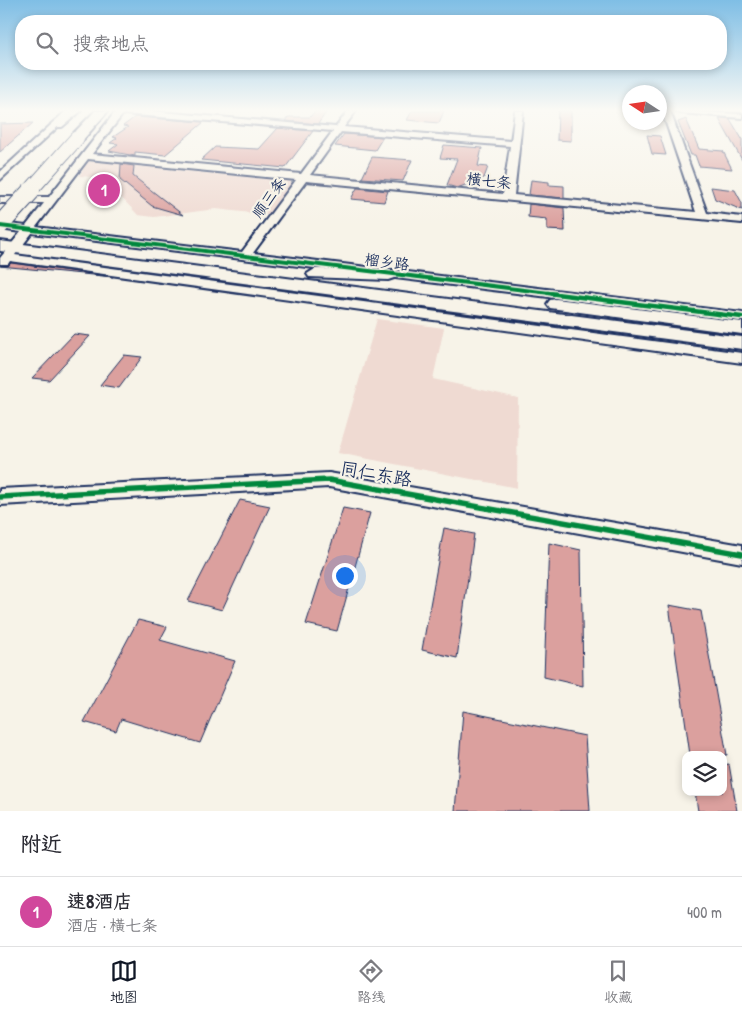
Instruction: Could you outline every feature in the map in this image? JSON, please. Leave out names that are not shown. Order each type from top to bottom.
[{"type":"highway","points":[[0,205],[51,149]]},
{"type":"highway","points":[[0,225],[55,149]]},
{"type":"main road","points":[[0,235],[12,247]]},
{"type":"main road","name":"榴乡路","points":[[12,247],[315,274],[742,328]]},
{"type":"main road","name":"榴乡路","points":[[12,247],[742,343]]},
{"type":"main road","points":[[315,274],[388,275]]},
{"type":"main road","points":[[628,303],[708,323]]},
{"type":"street","points":[[0,177],[42,149]]},
{"type":"street","points":[[12,247],[90,149]]},
{"type":"street","name":"顺三条","points":[[246,255],[324,149]]},
{"type":"street","points":[[508,198],[514,149]]},
{"type":"street","points":[[679,149],[703,216]]},
{"type":"street","name":"横七条","points":[[84,156],[742,220]]},
{"type":"street","points":[[0,200],[51,200]]},
{"type":"street","points":[[0,225],[12,247]]},
{"type":"street","points":[[12,247],[742,358]]},
{"type":"street","name":"榴乡路","points":[[12,247],[246,255],[388,275],[742,317]]},
{"type":"street","name":"同仁东路","points":[[0,497],[329,480],[742,554]]},
{"type":"shaded area","points":[[88,161],[294,182],[269,215],[216,209],[154,217],[138,215],[116,192],[109,178],[79,176]]},
{"type":"shaded area","points":[[377,319],[444,328],[433,379],[518,398],[517,488],[338,453]]},
{"type":"building","points":[[112,149],[172,149],[165,155],[135,152],[135,156],[109,151]]},
{"type":"building","points":[[213,149],[299,149],[285,168],[201,160]]},
{"type":"building","points":[[443,149],[482,149],[478,166],[488,167],[484,178],[457,188],[447,185],[457,159],[440,158]]},
{"type":"building","points":[[651,149],[664,149],[666,155],[652,154]]},
{"type":"building","points":[[689,149],[723,151],[732,169],[699,166],[695,155],[691,155]]},
{"type":"building","points":[[736,149],[742,149],[742,160]]},
{"type":"building","points":[[372,157],[412,160],[403,181],[362,178]]},
{"type":"building","points":[[121,164],[134,166],[133,176],[183,215],[152,206],[120,180]]},
{"type":"building","points":[[531,180],[549,182],[549,185],[564,186],[564,198],[529,195]]},
{"type":"building","points":[[711,187],[735,190],[742,203],[742,210],[715,199]]},
{"type":"building","points":[[357,188],[388,191],[384,202],[351,199]]},
{"type":"building","points":[[529,204],[564,208],[565,231],[547,230],[547,219],[528,217]]},
{"type":"building","points":[[11,263],[113,277],[0,266],[8,266]]},
{"type":"building","points":[[74,334],[90,336],[49,380],[32,378]]},
{"type":"building","points":[[124,355],[142,357],[119,388],[100,385]]},
{"type":"building","points":[[240,500],[270,506],[222,610],[188,601]]},
{"type":"building","points":[[343,508],[370,513],[337,631],[306,624]]},
{"type":"building","points":[[444,528],[474,534],[457,658],[422,650]]},
{"type":"building","points":[[549,543],[581,550],[583,686],[544,677]]},
{"type":"building","points":[[669,605],[701,611],[726,751],[689,751]]},
{"type":"building","points":[[138,620],[167,627],[160,640],[235,661],[200,743],[121,719],[116,731],[84,722]]},
{"type":"building","points":[[463,711],[585,736],[590,811],[455,811]]},
{"type":"building","points":[[727,764],[729,764],[737,811],[698,811],[696,796],[727,796]]},
{"type":"cycle path","points":[[0,226],[742,317]]},
{"type":"cycle path","points":[[0,497],[329,480],[742,554]]},
{"type":"place","name":"速8酒店","points":[[104,190]]}]
